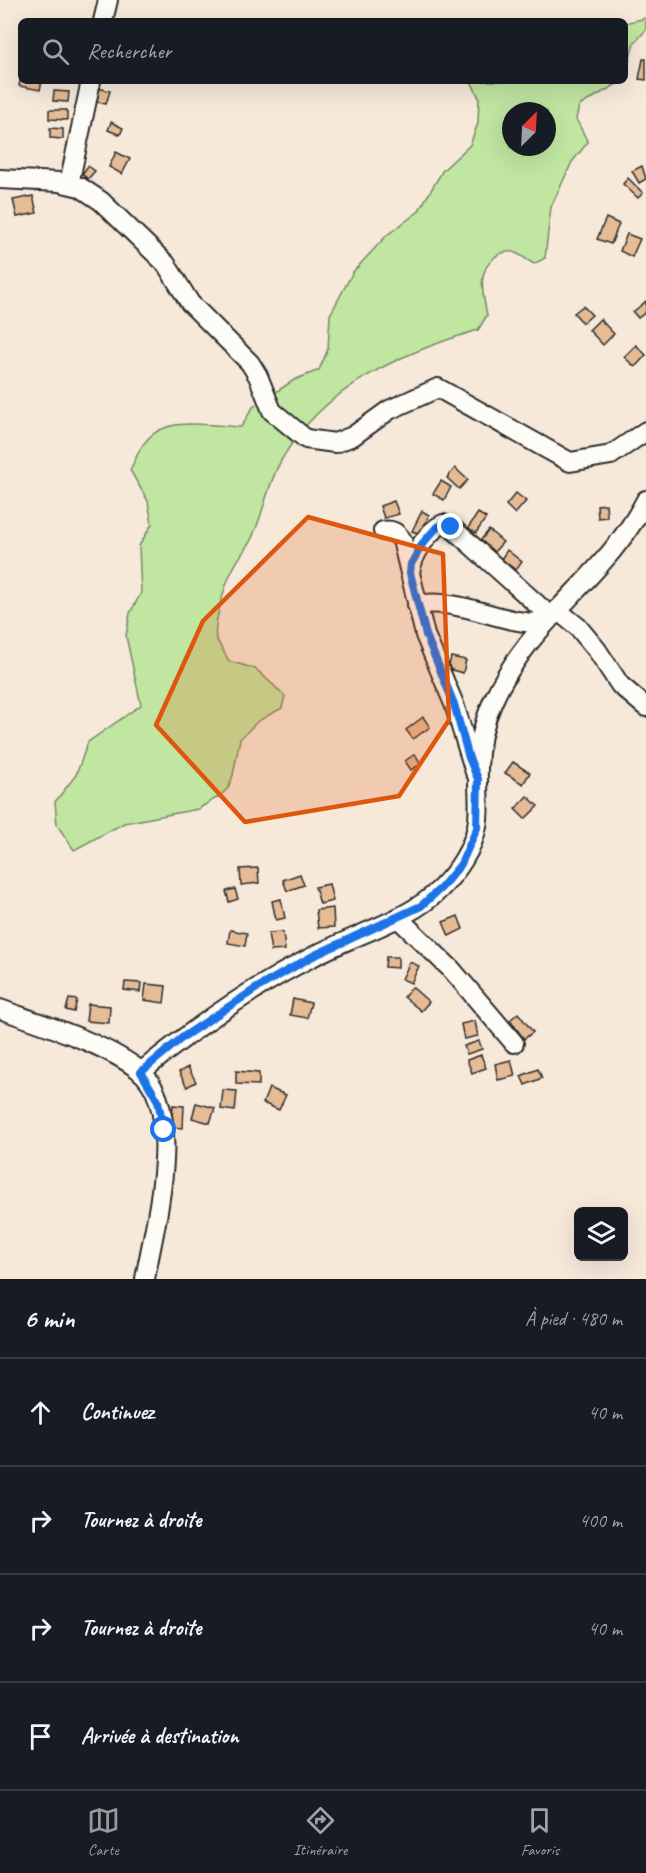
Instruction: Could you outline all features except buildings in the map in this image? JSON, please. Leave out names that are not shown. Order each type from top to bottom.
[{"type":"street","points":[[104,18],[108,0]]},
{"type":"street","points":[[69,184],[90,84]]},
{"type":"street","points":[[0,179],[69,184],[80,187],[100,201],[161,259],[190,303],[250,363],[258,376],[272,411],[306,439],[326,443],[345,439],[363,431],[389,410],[438,388],[570,462],[610,455],[646,431]]},
{"type":"street","points":[[141,1072],[191,1031],[257,988],[313,956],[421,906],[441,888],[461,864],[477,828],[478,779],[483,728],[506,674],[550,616],[600,568],[631,530],[646,501]]},
{"type":"street","points":[[410,573],[411,564],[423,543],[437,527],[443,524],[451,527],[550,616],[584,635],[620,685],[646,707]]},
{"type":"street","points":[[382,531],[396,532],[402,540],[417,605],[478,779]]},
{"type":"street","points":[[417,605],[453,605],[511,620],[550,616]]},
{"type":"street","points":[[398,918],[453,970],[514,1042]]},
{"type":"street","points":[[0,1009],[59,1031],[117,1057],[141,1072],[158,1101],[164,1130],[162,1187],[145,1279]]},
{"type":"highlighted area","points":[[308,517],[443,554],[449,720],[399,796],[245,822],[156,725],[203,621]]},
{"type":"green space","points":[[646,18],[646,30],[634,43],[628,66],[628,22]]},
{"type":"green space","points":[[472,84],[617,84],[579,106],[576,119],[588,142],[572,162],[551,207],[545,258],[534,264],[513,252],[499,254],[495,257],[485,269],[483,276],[482,284],[487,315],[478,330],[421,350],[366,376],[319,412],[299,434],[282,459],[251,540],[229,576],[216,623],[216,637],[229,661],[256,669],[285,696],[282,708],[258,721],[240,739],[229,787],[220,796],[198,809],[124,823],[74,850],[57,825],[55,802],[76,775],[88,742],[141,705],[126,636],[130,613],[141,593],[139,546],[152,524],[148,501],[130,470],[139,451],[155,433],[177,425],[203,424],[241,427],[253,407],[294,380],[319,370],[328,349],[330,315],[353,272],[387,235],[418,212],[443,170],[470,145],[478,123],[479,98]]},
{"type":"route","points":[[164,1130],[158,1101],[141,1072],[183,1037],[257,988],[313,956],[421,906],[441,888],[461,864],[472,843],[477,828],[478,779],[469,758],[454,704],[426,635],[410,573],[415,556],[437,527],[443,524],[451,527]]}]
